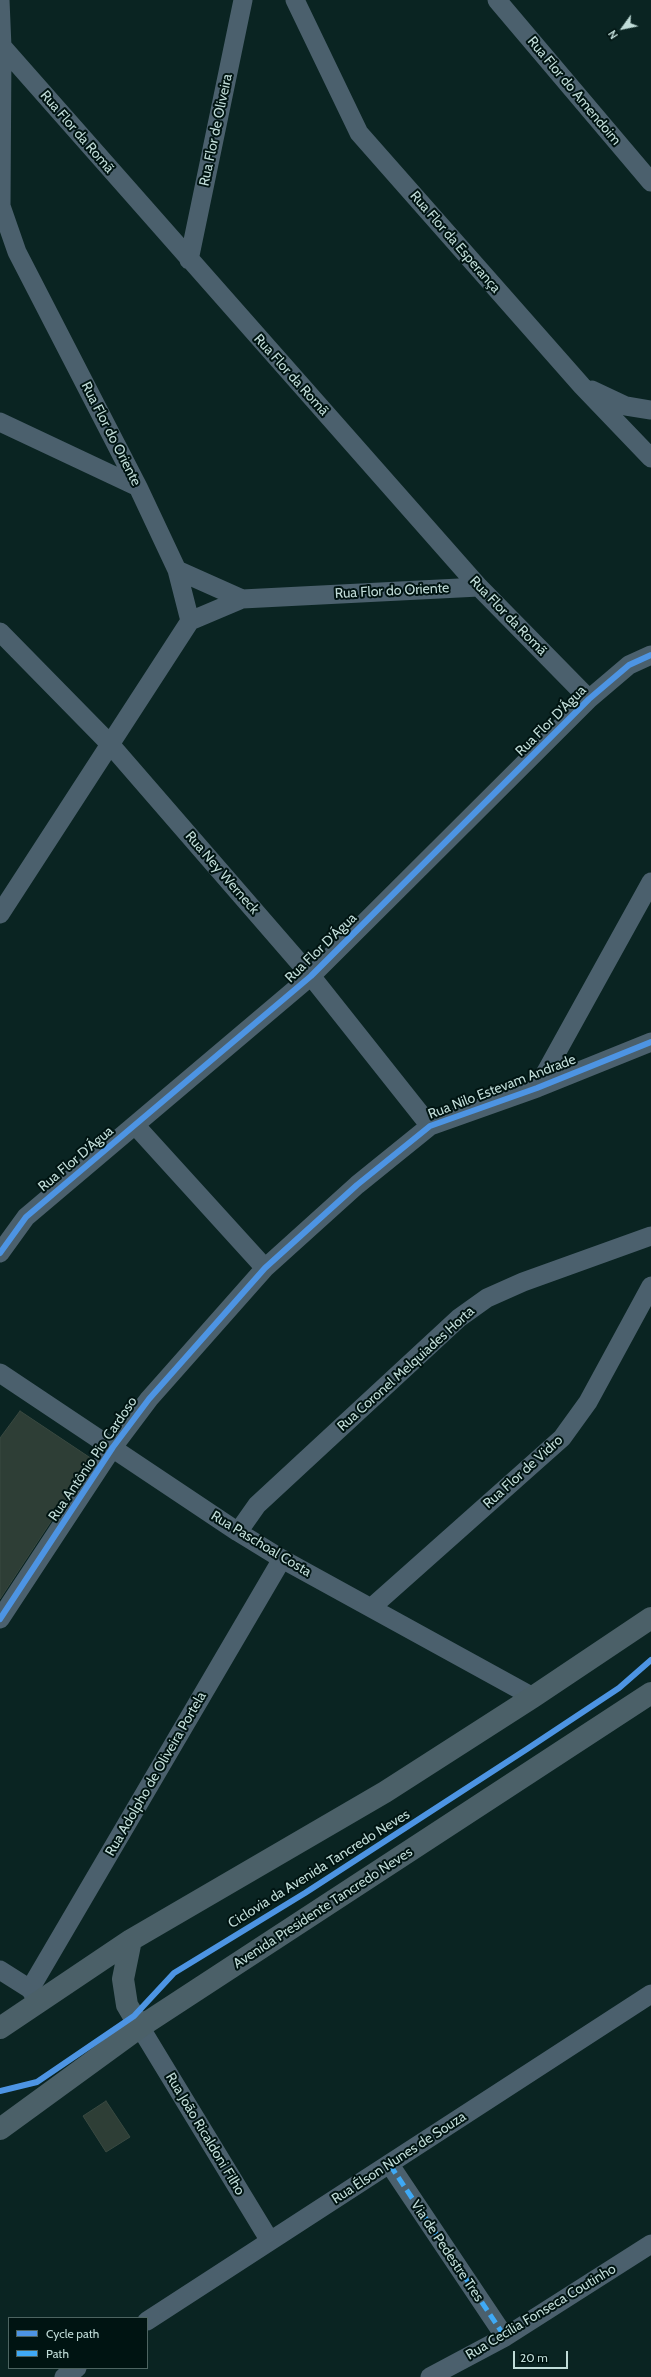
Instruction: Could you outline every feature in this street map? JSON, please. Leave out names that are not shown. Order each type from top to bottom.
[{"type":"main road","points":[[0,2028],[34,1996],[385,1792],[533,1697],[651,1618]]},
{"type":"main road","name":"Avenida Presidente Tancredo Neves","points":[[0,2129],[140,2027],[651,1693]]},
{"type":"main road","points":[[131,1940],[123,1979],[127,2005],[140,2027]]},
{"type":"street","name":"Rua Flor do Oriente","points":[[0,0],[1,206],[17,252],[138,486],[177,570],[242,599],[479,587]]},
{"type":"street","name":"Rua Flor de Oliveira","points":[[189,260],[243,0]]},
{"type":"street","name":"Rua Flor da Esperança","points":[[295,0],[359,133],[582,386],[651,458]]},
{"type":"street","name":"Rua Flor do Amendoim","points":[[497,0],[651,182]]},
{"type":"street","name":"Rua Flor da Romã","points":[[1,46],[479,587],[589,699]]},
{"type":"street","points":[[582,386],[626,406],[651,410]]},
{"type":"street","points":[[0,422],[138,486]]},
{"type":"street","points":[[177,570],[190,621]]},
{"type":"street","points":[[0,914],[109,743],[190,621],[242,599]]},
{"type":"street","name":"Rua Ney Werneck","points":[[0,632],[109,743],[311,976],[430,1126]]},
{"type":"street","name":"Rua Flor D'Água","points":[[0,1253],[26,1217],[311,976],[589,699],[629,665],[651,655]]},
{"type":"street","points":[[537,1088],[651,882]]},
{"type":"street","name":"Rua Nilo Estevam Andrade","points":[[265,1268],[357,1185],[430,1126],[537,1088],[651,1042]]},
{"type":"street","points":[[135,1125],[265,1268]]},
{"type":"street","name":"Rua Coronel Melquiades Horta","points":[[238,1532],[258,1505],[459,1318],[487,1298],[523,1282],[651,1236]]},
{"type":"street","name":"Rua Antônio Pio Cardoso","points":[[0,1619],[113,1447],[149,1399],[265,1268]]},
{"type":"street","name":"Rua Flor de Vidro","points":[[372,1607],[562,1438],[588,1402],[651,1286]]},
{"type":"street","name":"Rua Paschoal Costa","points":[[0,1373],[113,1447],[238,1532],[282,1559],[372,1607],[533,1697]]},
{"type":"street","name":"Rua Adolpho de Oliveira Portela","points":[[34,1996],[282,1559]]},
{"type":"street","points":[[0,1970],[34,1996]]},
{"type":"street","name":"Rua Élson Nunes de Souza","points":[[148,2320],[390,2165],[651,1994]]},
{"type":"street","name":"Rua João Ricaldoni Filho","points":[[140,2027],[270,2241]]},
{"type":"street","name":"Via de Pedestre Tres","points":[[390,2165],[505,2337]]},
{"type":"street","name":"Rua Cecília Fonseca Coutinho","points":[[430,2377],[505,2337],[651,2244]]},
{"type":"street","points":[[64,2377],[76,2369]]},
{"type":"building","points":[[20,1411],[92,1459],[0,1599],[0,1438]]},
{"type":"building","points":[[106,2101],[130,2137],[106,2152],[83,2116]]},
{"type":"marked path","points":[[390,2165],[505,2337]]},
{"type":"cycle path","points":[[0,1253],[26,1217],[311,976],[589,699],[629,665],[651,655]]},
{"type":"cycle path","points":[[0,1619],[113,1447],[149,1399],[265,1268],[357,1185],[430,1126],[537,1088],[651,1042]]},
{"type":"cycle path","name":"Ciclovia da Avenida Tancredo Neves","points":[[0,2091],[37,2082],[134,2016],[174,1973],[305,1893],[527,1749],[619,1688],[651,1660]]}]
